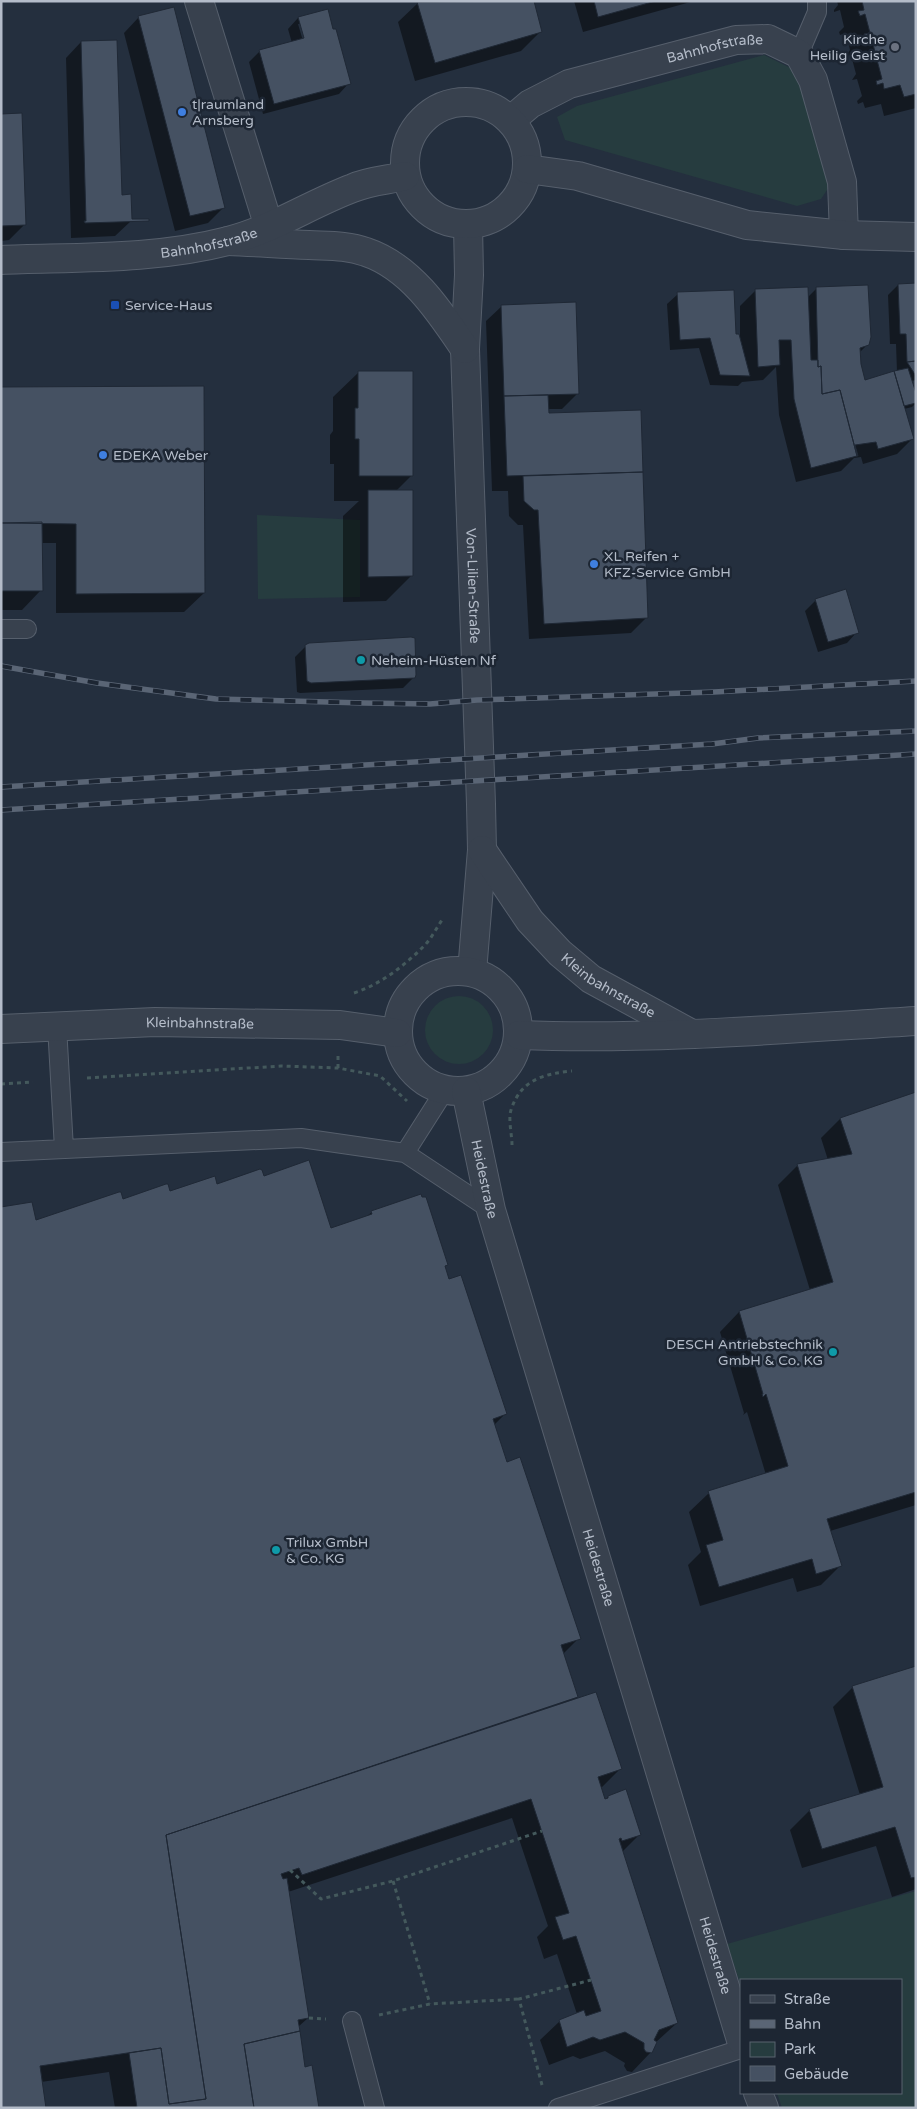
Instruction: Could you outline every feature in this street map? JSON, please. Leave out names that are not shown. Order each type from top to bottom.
[{"type":"street","points":[[199,1],[269,228]]},
{"type":"street","name":"Bahnhofstraße","points":[[510,120],[530,104],[568,84],[736,40],[768,39],[799,54]]},
{"type":"street","points":[[799,54],[813,80],[842,182],[844,235]]},
{"type":"street","points":[[464,100],[483,103],[498,110],[510,120],[525,144],[527,169],[523,187],[515,201],[501,214],[489,220],[468,225],[438,218],[417,202],[405,176],[404,155],[411,133],[423,118],[442,105],[464,100]]},
{"type":"street","points":[[527,169],[578,176],[747,225],[844,235],[916,237]]},
{"type":"street","name":"Bahnhofstraße","points":[[1,260],[129,255],[182,250],[228,241],[269,228],[354,187],[405,176]]},
{"type":"street","name":"Von-Lilien-Straße","points":[[468,225],[469,274],[465,349],[482,850],[472,972]]},
{"type":"street","points":[[228,241],[346,247],[366,252],[384,260],[415,283],[442,314],[465,349]]},
{"type":"street","name":"Kleinbahnstraße","points":[[482,850],[530,920],[560,953],[591,979],[691,1034]]},
{"type":"street","points":[[448,971],[472,972],[497,984],[512,1002],[519,1035],[509,1064],[491,1082],[456,1091],[421,1079],[404,1059],[397,1034],[404,1003],[425,980],[448,971]]},
{"type":"street","name":"Kleinbahnstraße","points":[[519,1035],[575,1037],[691,1034],[916,1021]]},
{"type":"street","name":"Kleinbahnstraße","points":[[1,1029],[155,1022],[340,1025],[397,1034]]},
{"type":"street","name":"Heidestraße","points":[[456,1091],[740,2037]]},
{"type":"street","points":[[758,2094],[764,2108]]},
{"type":"lane","points":[[799,54],[817,12],[817,1]]},
{"type":"lane","points":[[1,629],[27,629]]},
{"type":"lane","points":[[57,1026],[64,1149]]},
{"type":"lane","points":[[405,1153],[427,1119],[456,1091]]},
{"type":"lane","points":[[1,1152],[301,1138],[405,1153],[491,1210]]},
{"type":"lane","points":[[352,2021],[375,2108]]},
{"type":"lane","points":[[558,2108],[740,2049]]},
{"type":"path","points":[[1,1084],[280,1066],[338,1068],[380,1076],[427,1119]]},
{"type":"path","points":[[512,1145],[510,1111],[523,1088],[544,1074],[575,1070]]},
{"type":"path","points":[[290,1870],[321,1899],[393,1881],[542,1831]]},
{"type":"path","points":[[393,1881],[430,2004]]},
{"type":"path","points":[[309,2018],[352,2021],[430,2004],[519,1999],[591,1980]]},
{"type":"path","points":[[519,1999],[544,2091]]},
{"type":"green space","points":[[764,55],[801,73],[833,181],[821,199],[797,206],[565,140],[557,117],[577,106]]},
{"type":"green space","points":[[257,515],[360,520],[360,597],[258,599]]},
{"type":"green space","points":[[466,996],[478,1002],[487,1011],[493,1023],[491,1043],[483,1054],[466,1064],[452,1064],[435,1054],[427,1043],[425,1023],[435,1006],[446,998]]},
{"type":"green space","points":[[916,1891],[916,2108],[782,2108],[777,2094],[902,2094],[902,1979],[740,1979],[740,1983],[727,1944]]},
{"type":"building","points":[[534,1],[542,32],[435,63],[417,2]]},
{"type":"building","points":[[594,1],[656,1],[598,17]]},
{"type":"building","name":"Kirche Heilig Geist","points":[[862,1],[916,1],[916,94],[904,97],[900,85],[884,89],[883,83],[877,85],[876,81],[882,79],[877,60],[871,61],[870,58],[876,56],[871,36],[865,38],[864,34],[870,33],[865,14],[860,16],[858,11],[864,10]]},
{"type":"building","name":"t|raumland Arnsberg","points":[[174,7],[225,208],[190,216],[138,16]]},
{"type":"building","points":[[328,9],[333,29],[336,29],[351,84],[274,104],[259,50],[304,38],[298,17]]},
{"type":"building","points":[[117,40],[122,195],[131,194],[132,219],[149,219],[149,221],[85,223],[81,41]]},
{"type":"building","points":[[22,113],[26,225],[1,226],[1,114]]},
{"type":"building","points":[[916,283],[916,361],[907,362],[906,334],[900,334],[898,284]]},
{"type":"building","points":[[868,285],[871,337],[869,345],[860,348],[865,380],[894,371],[914,439],[878,449],[876,442],[855,445],[857,456],[840,390],[822,394],[821,366],[818,367],[816,287]]},
{"type":"building","points":[[808,287],[811,360],[818,360],[818,367],[821,366],[822,394],[840,390],[857,456],[811,468],[794,399],[791,340],[779,340],[780,365],[758,367],[755,289]]},
{"type":"building","points":[[734,290],[736,334],[739,334],[750,376],[720,375],[710,338],[680,340],[677,292]]},
{"type":"building","points":[[576,302],[579,394],[504,396],[501,305]]},
{"type":"building","points":[[916,361],[916,376],[907,362]]},
{"type":"building","points":[[908,368],[916,393],[916,403],[904,406],[894,371]]},
{"type":"building","points":[[358,371],[413,371],[413,476],[359,476],[359,439],[355,439],[355,408],[358,408]]},
{"type":"building","name":"EDEKA Weber","points":[[204,386],[205,593],[76,594],[76,524],[1,523],[1,387]]},
{"type":"building","points":[[548,395],[549,413],[641,410],[643,472],[507,476],[504,396]]},
{"type":"building","name":"XL Reifen + KFZ-Service GmbH","points":[[643,472],[648,618],[544,624],[538,510],[534,510],[524,501],[523,476]]},
{"type":"building","points":[[368,490],[413,490],[413,576],[368,577]]},
{"type":"building","points":[[42,522],[43,591],[1,591],[1,523]]},
{"type":"building","points":[[846,589],[859,633],[828,642],[815,599]]},
{"type":"building","name":"Neheim-Hüsten Nf","points":[[415,638],[415,678],[311,683],[307,681],[305,645],[309,643]]},
{"type":"building","name":"DESCH Antriebstechnik GmbH & Co. KG","points":[[916,1092],[916,1492],[827,1519],[842,1566],[816,1574],[812,1559],[719,1587],[706,1545],[723,1540],[708,1491],[788,1466],[766,1394],[763,1397],[762,1394],[739,1311],[833,1282],[797,1164],[852,1154],[840,1118]]},
{"type":"building","name":"Trilux GmbH & Co. KG","points":[[309,1160],[331,1228],[372,1214],[371,1211],[421,1194],[422,1197],[426,1197],[448,1265],[445,1266],[449,1279],[461,1275],[507,1414],[493,1419],[507,1462],[520,1457],[581,1639],[561,1645],[578,1697],[166,1835],[206,2099],[169,2104],[161,2048],[40,2066],[46,2108],[1,2108],[1,1207],[32,1202],[36,1220],[119,1192],[121,1192],[123,1199],[166,1184],[168,1184],[170,1191],[215,1176],[217,1184],[260,1169],[264,1176]]},
{"type":"building","points":[[916,1666],[916,1877],[911,1878],[895,1827],[822,1849],[809,1809],[883,1787],[852,1686]]},
{"type":"building","points":[[596,1692],[622,1769],[598,1777],[605,1799],[626,1789],[641,1835],[622,1841],[621,1838],[619,1839],[678,2023],[659,2030],[654,2040],[657,2042],[652,2053],[646,2052],[644,2043],[625,2032],[600,2040],[593,2037],[567,2047],[559,2020],[584,2010],[586,2016],[601,2011],[576,1936],[563,1940],[555,1917],[569,1913],[531,1799],[302,1875],[299,1868],[281,1874],[283,1879],[287,1878],[309,2018],[298,2020],[300,2031],[244,2044],[254,2108],[137,2108],[129,2053],[161,2048],[169,2104],[206,2099],[166,1835]]},
{"type":"building","points":[[300,2031],[305,2067],[312,2065],[319,2108],[254,2108],[244,2044]]},
{"type":"railway","points":[[1,666],[97,683],[216,699],[364,703],[430,704],[477,700],[714,692],[916,681]]},
{"type":"railway","points":[[1,787],[712,744],[758,738],[916,731]]},
{"type":"railway","points":[[1,810],[916,754]]},
{"type":"place","name":"Kirche Heilig Geist","points":[[895,47]]},
{"type":"place","name":"t|raumland Arnsberg","points":[[182,112]]},
{"type":"place","name":"Service-Haus","points":[[115,305]]},
{"type":"place","name":"EDEKA Weber","points":[[103,455]]},
{"type":"place","name":"XL Reifen + KFZ-Service GmbH","points":[[594,564]]},
{"type":"place","name":"Neheim-Hüsten Nf","points":[[361,660]]},
{"type":"place","name":"DESCH Antriebstechnik GmbH & Co. KG","points":[[833,1352]]},
{"type":"place","name":"Trilux GmbH & Co. KG","points":[[276,1550]]}]
